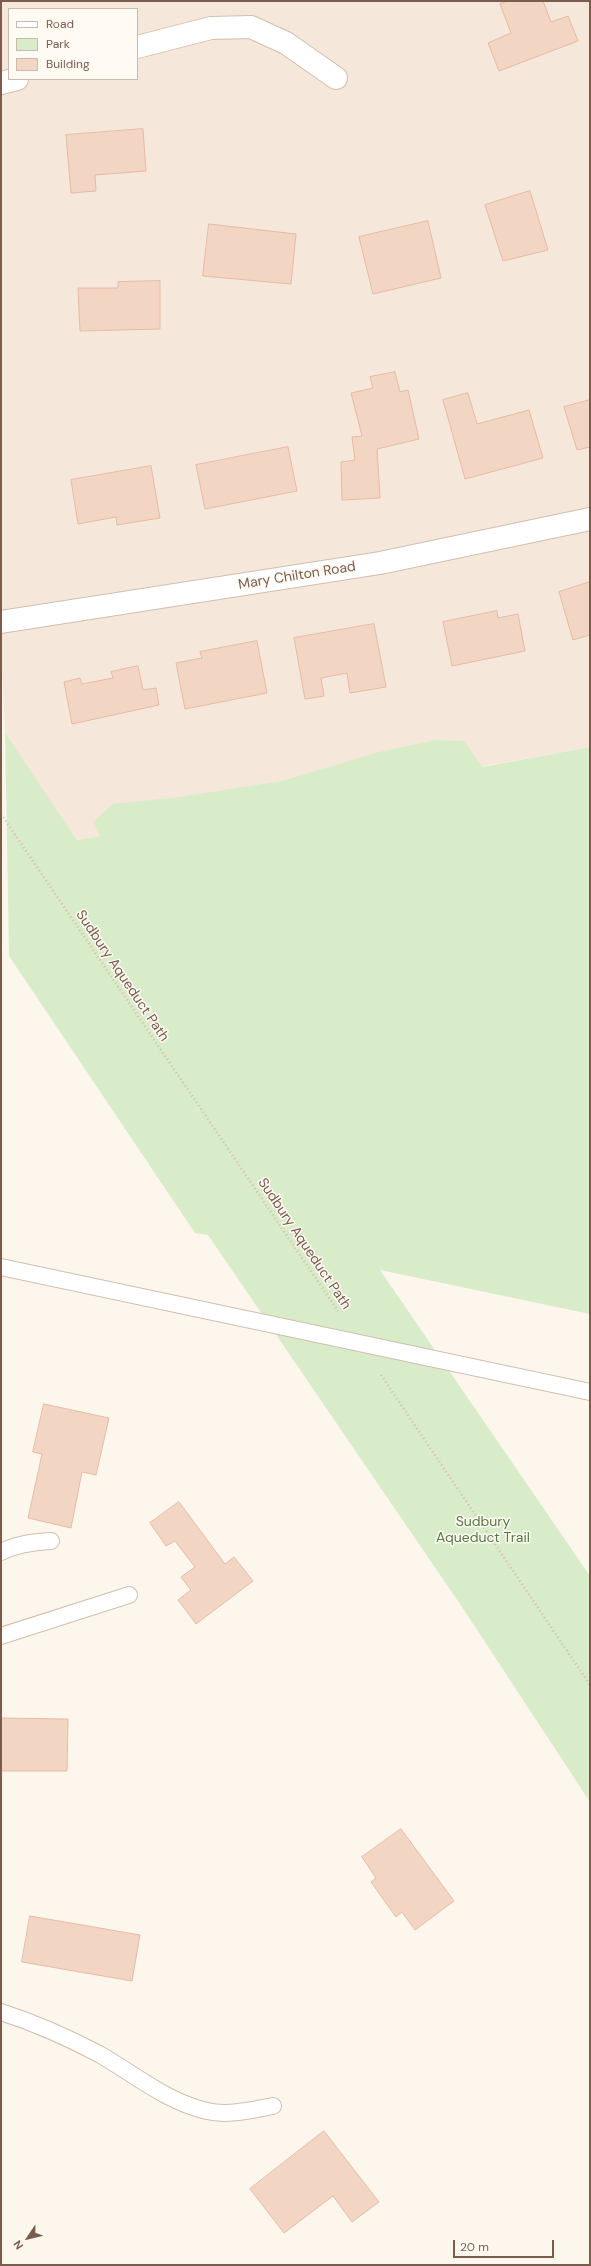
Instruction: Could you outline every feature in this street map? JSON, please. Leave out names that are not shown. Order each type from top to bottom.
[{"type":"street","points":[[138,47],[211,28],[251,27],[286,43],[336,78]]},
{"type":"street","points":[[1,83],[13,80]]},
{"type":"street","name":"Mary Chilton Road","points":[[1,622],[380,564],[590,519]]},
{"type":"lane","points":[[1,1267],[590,1392]]},
{"type":"lane","points":[[1,1552],[14,1546],[51,1541]]},
{"type":"lane","points":[[1,1636],[129,1595]]},
{"type":"lane","points":[[1,2012],[32,2022],[67,2038],[165,2094],[186,2104],[207,2111],[227,2113],[273,2106]]},
{"type":"path","name":"Sudbury Aqueduct Path","points":[[1,814],[590,1685]]},
{"type":"shaded area","points":[[1,1],[590,1],[590,747],[77,840],[5,732],[1,651]]},
{"type":"green space","name":"Sudbury Aqueduct Trail","points":[[5,732],[77,840],[100,836],[93,822],[113,804],[179,797],[282,781],[379,752],[436,740],[464,741],[482,767],[590,747],[590,1314],[380,1270],[590,1576],[590,1802],[464,1610],[208,1235],[195,1233],[9,956]]},
{"type":"building","points":[[509,1],[543,1],[551,22],[568,16],[578,41],[499,71],[488,43],[511,33],[500,4]]},
{"type":"building","points":[[143,129],[146,171],[95,175],[96,191],[71,193],[66,135]]},
{"type":"building","points":[[530,191],[548,250],[503,261],[485,205]]},
{"type":"building","points":[[428,221],[441,278],[373,294],[359,237]]},
{"type":"building","points":[[209,224],[296,234],[291,284],[203,276]]},
{"type":"building","points":[[160,281],[160,329],[80,331],[78,288],[118,288],[118,282]]},
{"type":"building","points":[[395,372],[400,392],[408,390],[419,439],[377,449],[380,498],[342,500],[341,462],[355,460],[352,437],[362,436],[351,393],[373,388],[370,377]]},
{"type":"building","points":[[468,393],[477,424],[529,410],[543,458],[465,479],[443,400]]},
{"type":"building","points":[[590,400],[590,447],[577,450],[564,407]]},
{"type":"building","points":[[288,447],[297,491],[205,509],[196,465]]},
{"type":"building","points":[[151,466],[160,518],[117,525],[116,517],[78,524],[71,480]]},
{"type":"building","points":[[590,582],[590,635],[573,640],[559,592]]},
{"type":"building","points":[[497,611],[498,618],[518,614],[525,651],[452,666],[443,622]]},
{"type":"building","points":[[374,624],[386,687],[350,693],[347,673],[321,678],[324,696],[305,699],[294,638]]},
{"type":"building","points":[[257,641],[267,693],[185,709],[176,663],[202,658],[200,652]]},
{"type":"building","points":[[138,666],[143,690],[156,688],[159,705],[72,724],[64,682],[80,678],[82,684],[113,678],[111,672]]},
{"type":"building","points":[[44,1404],[109,1418],[96,1475],[82,1472],[71,1528],[28,1518],[42,1454],[33,1452]]},
{"type":"building","points":[[179,1502],[225,1564],[234,1557],[253,1581],[196,1624],[178,1600],[191,1590],[181,1577],[195,1567],[175,1541],[166,1546],[150,1523]]},
{"type":"building","points":[[1,1718],[68,1719],[67,1771],[1,1771]]},
{"type":"building","points":[[401,1829],[454,1901],[415,1930],[402,1912],[396,1917],[371,1882],[376,1878],[362,1857]]},
{"type":"building","points":[[30,1916],[140,1935],[132,1981],[22,1962]]},
{"type":"building","points":[[324,2131],[379,2202],[352,2222],[333,2196],[284,2233],[250,2189]]}]
